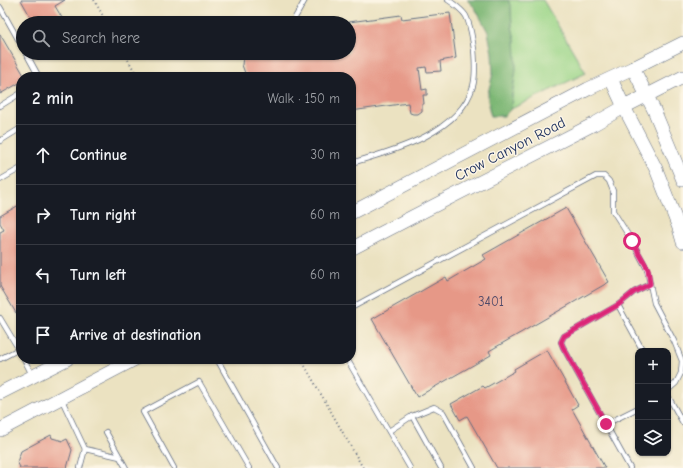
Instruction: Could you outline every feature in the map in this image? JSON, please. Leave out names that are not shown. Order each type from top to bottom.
[{"type":"main road","name":"Crow Canyon Road","points":[[356,210],[575,96],[683,43]]},
{"type":"main road","points":[[633,68],[654,110],[683,180]]},
{"type":"main road","name":"Crow Canyon Road","points":[[356,246],[683,77]]},
{"type":"main road","points":[[611,79],[656,169],[683,242]]},
{"type":"main road","points":[[0,393],[57,364]]},
{"type":"main road","points":[[0,430],[125,364]]},
{"type":"lane","points":[[296,16],[305,0]]},
{"type":"lane","points":[[356,162],[378,156],[423,138],[455,116],[467,101],[473,85],[475,70],[471,32],[466,15],[448,0]]},
{"type":"lane","points":[[1,10],[16,36]]},
{"type":"lane","points":[[30,60],[36,72]]},
{"type":"lane","points":[[0,106],[16,96]]},
{"type":"lane","points":[[0,141],[16,131]]},
{"type":"lane","points":[[0,180],[16,171]]},
{"type":"lane","points":[[356,305],[596,176],[604,176],[609,181],[613,190],[613,211],[648,269],[654,303],[674,341],[682,361],[681,373],[676,383],[671,387]]},
{"type":"lane","points":[[630,468],[561,342],[564,336],[618,305],[634,292],[650,284]]},
{"type":"lane","points":[[618,305],[641,348]]},
{"type":"lane","points":[[0,318],[16,344]]},
{"type":"lane","points":[[0,359],[16,353]]},
{"type":"lane","points":[[27,364],[33,376]]},
{"type":"lane","points":[[220,364],[278,468]]},
{"type":"lane","points":[[350,364],[410,468]]},
{"type":"lane","points":[[174,468],[143,412],[199,382],[250,468]]},
{"type":"lane","points":[[61,398],[85,449],[80,468]]},
{"type":"lane","points":[[671,401],[683,423]]},
{"type":"lane","points":[[389,431],[412,416],[434,407],[443,412],[474,468]]},
{"type":"lane","points":[[606,424],[635,410]]},
{"type":"lane","points":[[412,416],[441,468]]},
{"type":"lane","points":[[106,432],[126,468]]},
{"type":"lane","points":[[85,449],[120,457]]},
{"type":"path","points":[[94,0],[103,16]]},
{"type":"path","points":[[128,60],[135,72]]},
{"type":"path","points":[[304,364],[363,468]]},
{"type":"green space","points":[[467,0],[508,0],[511,7],[512,26],[515,40],[516,70],[511,109],[504,116],[491,116],[489,110],[488,93],[493,73],[492,53],[488,32],[475,8]]},
{"type":"green space","points":[[508,0],[543,0],[586,73],[511,109],[514,83],[515,40],[512,26],[511,8]]},
{"type":"building","points":[[21,0],[65,0],[55,6],[61,16],[30,16]]},
{"type":"building","points":[[450,13],[456,58],[440,61],[441,71],[427,72],[426,67],[419,68],[422,90],[427,89],[427,95],[423,95],[424,104],[422,104],[422,111],[418,114],[410,113],[408,103],[356,110],[356,72],[245,72],[242,65],[243,60],[356,60],[356,21],[401,15],[402,19]]},
{"type":"building","points":[[0,34],[22,72],[16,72],[16,85],[0,94]]},
{"type":"building","points":[[16,207],[16,313],[0,286],[0,232],[4,230],[0,223],[0,216]]},
{"type":"building","points":[[566,208],[609,282],[489,351],[491,355],[417,397],[372,319],[446,277],[448,281],[486,259],[483,255]]},
{"type":"building","points":[[547,350],[578,405],[572,409],[605,468],[497,468],[467,416],[460,420],[451,404],[483,386],[485,388]]},
{"type":"building","points":[[51,435],[52,438],[63,441],[67,439],[72,450],[67,468],[19,468],[20,467],[17,462],[21,451]]},
{"type":"route","points":[[606,424],[561,342],[564,336],[618,305],[634,292],[650,284],[648,269],[632,241]]}]
